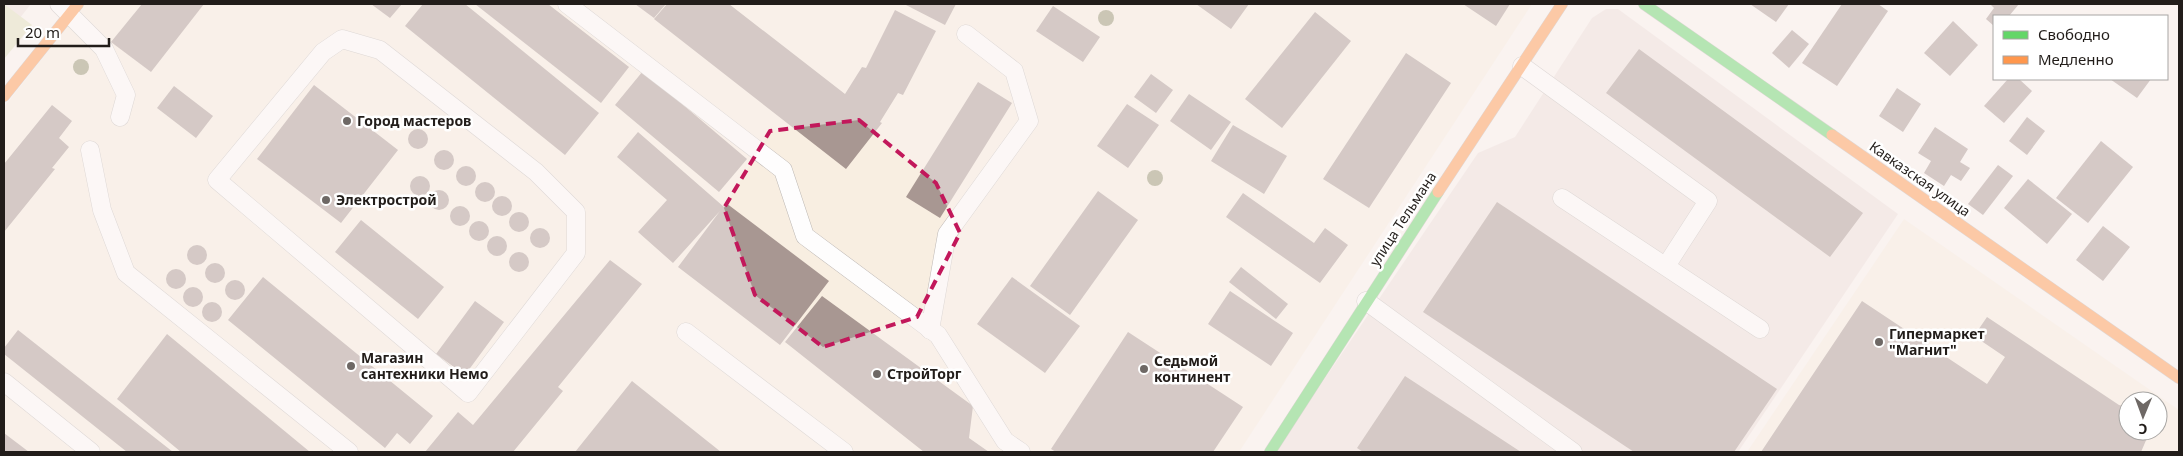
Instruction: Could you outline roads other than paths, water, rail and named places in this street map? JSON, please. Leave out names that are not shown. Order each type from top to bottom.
[{"type":"street","name":"улица Тельмана","points":[[1270,452],[1366,301],[1562,4]]},
{"type":"street","name":"Кавказская улица","points":[[1644,4],[2179,378]]},
{"type":"street","points":[[4,96],[70,7]]},
{"type":"lane","points":[[567,4],[783,170],[805,236],[938,335],[1005,441],[1021,452]]},
{"type":"lane","points":[[70,7],[104,49],[126,95],[120,117]]},
{"type":"lane","points":[[930,330],[947,234],[1029,121],[1014,71],[966,34]]},
{"type":"lane","points":[[342,39],[380,50],[536,172],[576,212],[576,253],[468,392],[217,180],[323,52],[342,39]]},
{"type":"lane","points":[[1522,66],[1708,201],[1666,266]]},
{"type":"lane","points":[[90,150],[102,210],[126,273],[349,452]]},
{"type":"lane","points":[[1562,198],[1760,329]]},
{"type":"lane","points":[[1366,301],[1573,452]]},
{"type":"lane","points":[[686,332],[844,452]]},
{"type":"lane","points":[[4,382],[90,452]]},
{"type":"place","name":"Город мастеров","points":[[347,121]]},
{"type":"place","name":"Электрострой","points":[[326,200]]},
{"type":"place","name":"Гипермаркет \"Магнит\"","points":[[1879,342]]},
{"type":"place","name":"Магазин сантехники Немо","points":[[351,366]]},
{"type":"place","name":"Седьмой континент","points":[[1144,369]]},
{"type":"place","name":"СтройТорг","points":[[877,374]]}]
